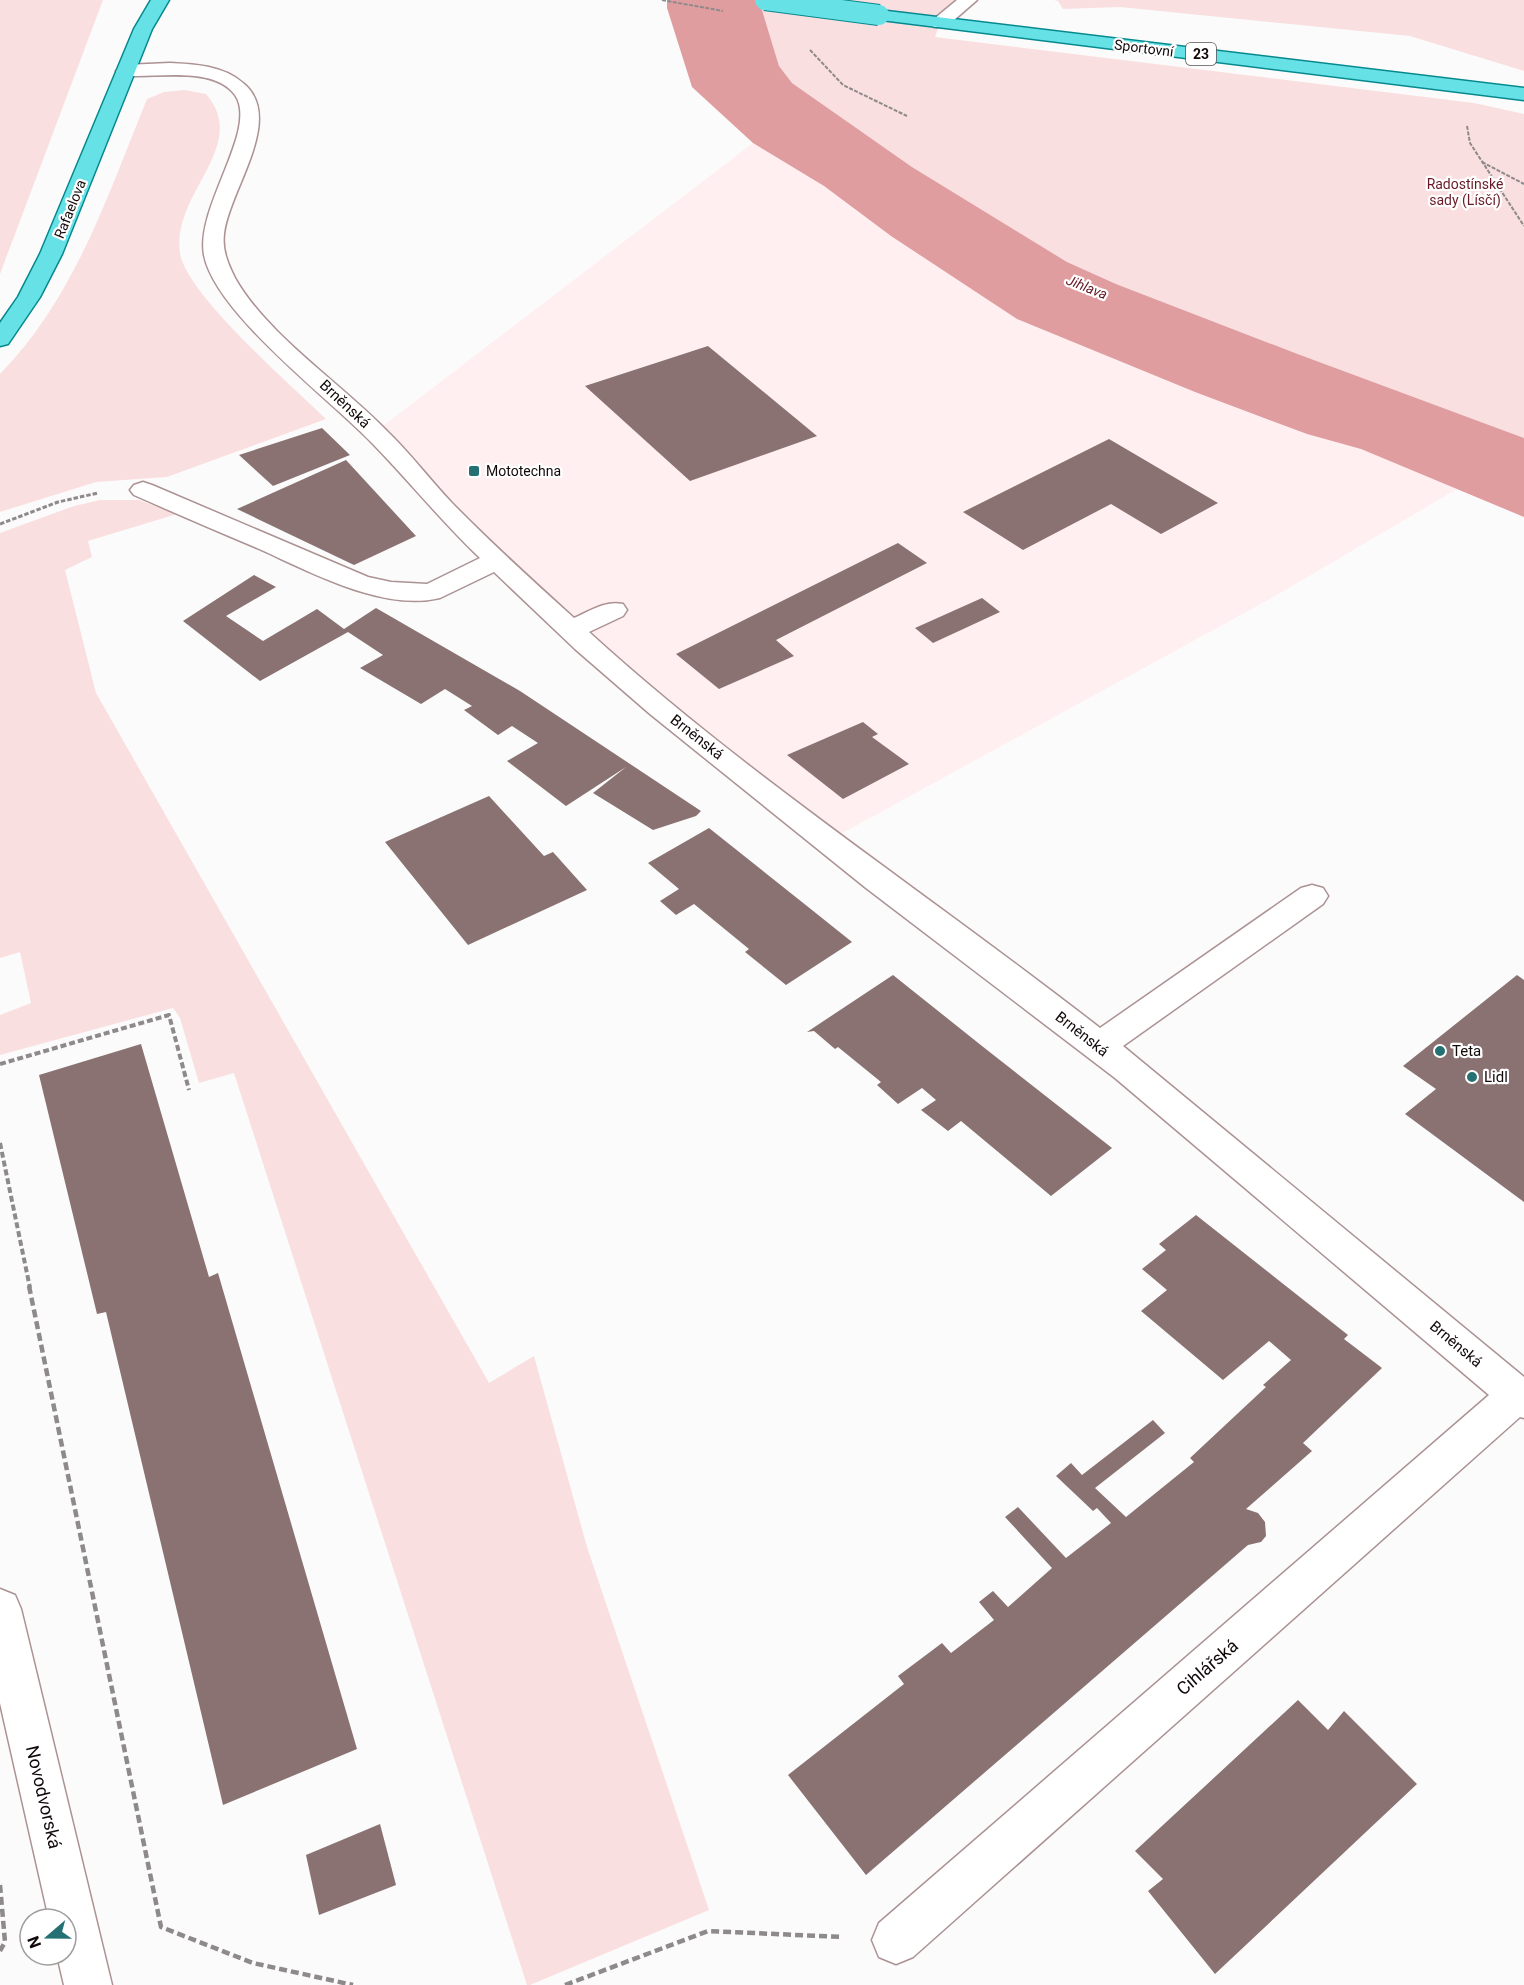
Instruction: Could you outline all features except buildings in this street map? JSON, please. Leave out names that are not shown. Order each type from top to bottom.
[{"type":"main road","points":[[124,71],[159,0]]},
{"type":"main road","name":"Sportovní","points":[[765,0],[1524,94]]},
{"type":"main road","name":"Rafaelova","points":[[0,339],[29,297],[48,261],[124,71]]},
{"type":"street","points":[[940,23],[968,0]]},
{"type":"street","name":"Brněnská","points":[[124,71],[192,71],[228,82],[242,91],[249,103],[252,117],[248,138],[218,206],[213,224],[212,244],[216,261],[226,281],[261,323],[375,432],[458,523],[659,707],[856,863],[1099,1046],[1520,1398]]},
{"type":"street","points":[[143,490],[360,584],[392,590],[431,592],[498,560]]},
{"type":"street","points":[[572,629],[613,610]]},
{"type":"street","points":[[1099,1046],[1312,896]]},
{"type":"street","name":"Cihlářská","points":[[896,1940],[1520,1398]]},
{"type":"street","name":"Novodvorská","points":[[0,1609],[89,1985]]},
{"type":"path","points":[[808,47],[843,85],[906,116]]},
{"type":"path","points":[[1467,123],[1470,143],[1524,226]]},
{"type":"path","points":[[1481,161],[1524,184]]},
{"type":"path","points":[[0,524],[82,496],[143,490]]},
{"type":"path","points":[[0,1064],[169,1015],[189,1090]]},
{"type":"path","points":[[0,1143],[161,1927],[253,1963],[353,1985]]},
{"type":"path","points":[[0,1886],[5,1942],[0,1951]]},
{"type":"path","points":[[565,1985],[708,1931],[896,1940]]},
{"type":"shaded area","points":[[753,143],[824,186],[891,236],[1017,319],[1195,392],[1307,434],[1361,449],[1457,489],[1275,596],[828,841],[659,707],[375,432]]},
{"type":"green space","points":[[0,0],[103,0],[0,274]]},
{"type":"green space","name":"Radostínské sady (Lísčí)","points":[[759,0],[968,0],[940,23],[935,37],[1474,103],[1524,114],[1524,438],[1295,353],[1116,284],[1067,262],[912,167],[792,83],[779,66]]},
{"type":"green space","points":[[1054,0],[1524,0],[1524,71],[1410,36],[1120,7],[1063,9],[1058,1]]},
{"type":"green space","points":[[184,90],[206,94],[217,113],[220,132],[215,151],[187,210],[180,231],[180,253],[186,270],[220,315],[326,419],[167,477],[96,482],[0,512],[0,374],[26,344],[69,279],[103,209],[147,99],[164,92]]},
{"type":"green space","points":[[100,500],[139,500],[177,514],[88,541],[92,557],[65,570],[96,693],[489,1383],[534,1356],[587,1547],[709,1910],[530,1985],[527,1985],[234,1073],[199,1083],[180,1018],[173,1008],[0,1055],[0,1015],[31,1003],[20,952],[0,958],[0,533],[74,506]]},
{"type":"water","name":"Jihlava","points":[[667,0],[759,0],[779,66],[792,83],[912,167],[1067,262],[1116,284],[1295,353],[1524,438],[1524,517],[1361,449],[1307,434],[1195,392],[1017,319],[891,236],[824,186],[753,143],[692,87],[667,8]]},
{"type":"place","name":"Mototechna","points":[[474,471]]},
{"type":"place","name":"Teta","points":[[1440,1051]]},
{"type":"place","name":"Lidl","points":[[1472,1077]]}]
